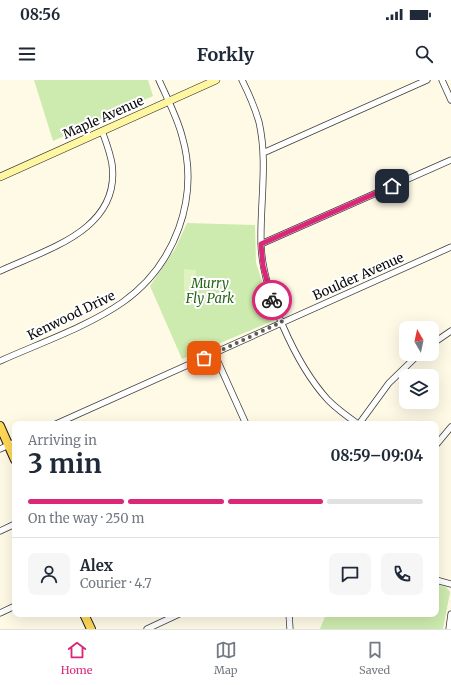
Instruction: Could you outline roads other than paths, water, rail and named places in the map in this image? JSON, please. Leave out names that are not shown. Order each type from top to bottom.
[{"type":"main road","name":"Maple Avenue","points":[[0,177],[216,80]]},
{"type":"main road","points":[[0,426],[12,444]]},
{"type":"main road","points":[[85,617],[91,629]]},
{"type":"street","name":"Kenwood Drive","points":[[0,361],[111,310],[140,288],[162,262],[179,228],[188,186],[185,146],[169,101],[159,80]]},
{"type":"street","points":[[242,80],[259,123],[263,152],[261,244],[263,266],[272,299],[299,359],[317,387],[342,413],[354,421]]},
{"type":"street","points":[[263,152],[427,80]]},
{"type":"street","points":[[442,80],[451,100]]},
{"type":"street","points":[[0,271],[74,237],[87,228],[99,216],[108,200],[112,181],[112,164],[102,131]]},
{"type":"street","points":[[261,244],[451,160]]},
{"type":"street","name":"Boulder Avenue","points":[[63,421],[451,247]]},
{"type":"street","points":[[439,339],[451,331]]},
{"type":"street","points":[[214,353],[242,421]]},
{"type":"street","points":[[361,421],[394,378],[412,361]]},
{"type":"street","points":[[439,441],[451,427]]},
{"type":"street","points":[[0,449],[12,444]]},
{"type":"street","points":[[0,530],[12,525]]},
{"type":"street","points":[[439,581],[451,584]]},
{"type":"street","points":[[0,613],[12,607]]},
{"type":"street","points":[[449,629],[451,614]]},
{"type":"street","points":[[147,629],[173,617]]},
{"type":"street","points":[[289,617],[290,629]]},
{"type":"park label","name":"Murry Fly Park","points":[[210,290]]}]
